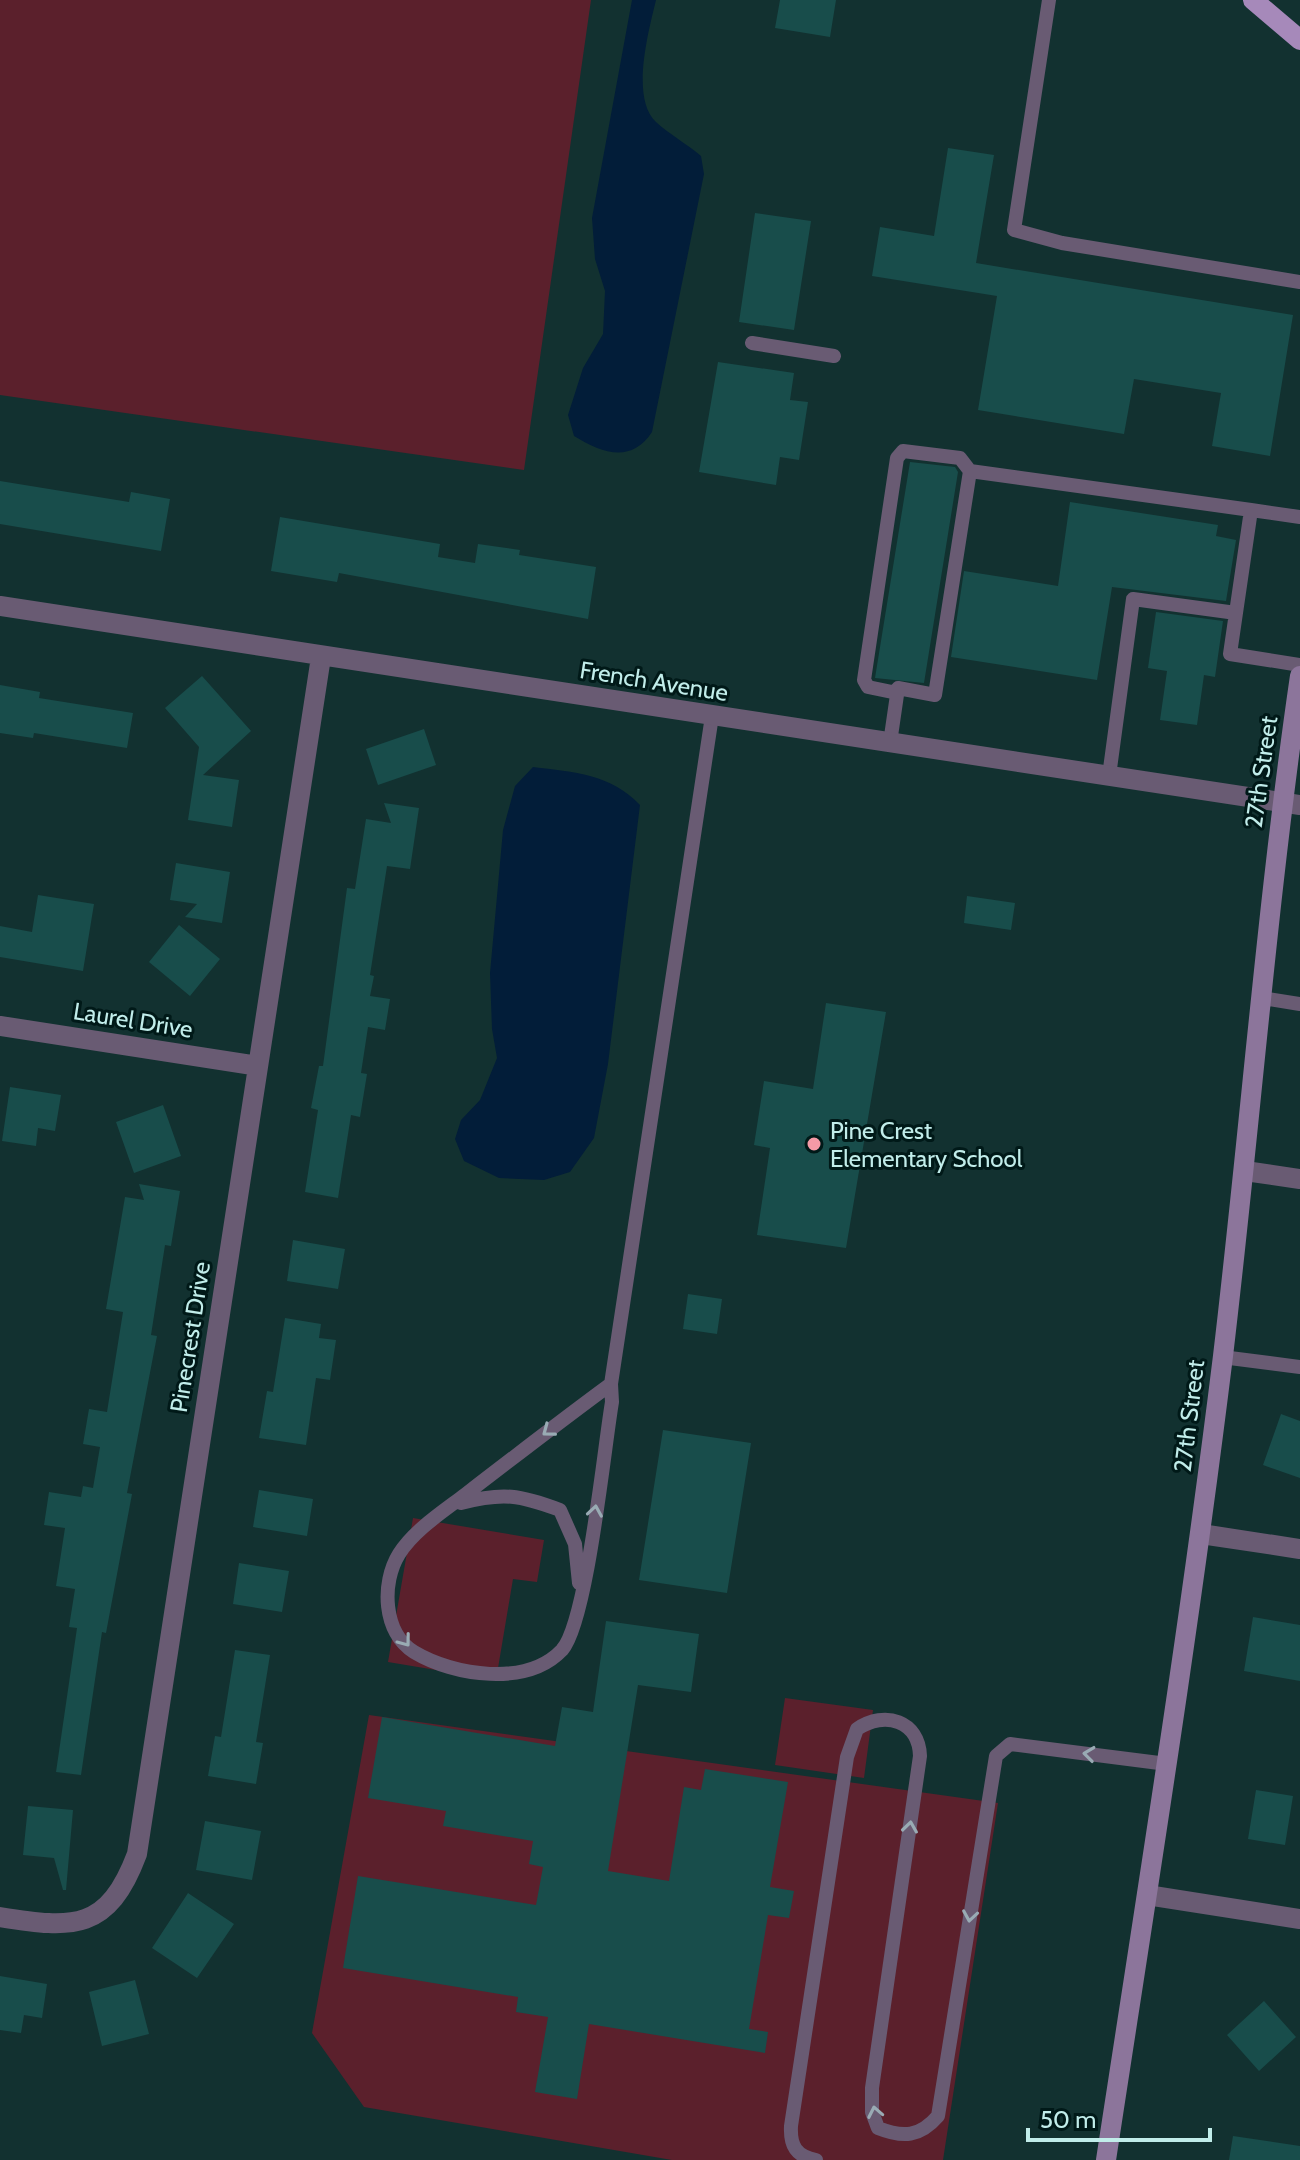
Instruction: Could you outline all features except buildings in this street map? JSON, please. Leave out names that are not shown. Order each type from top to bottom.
[{"type":"main road","points":[[1253,0],[1300,40]]},
{"type":"main road","name":"27th Street","points":[[1106,2160],[1201,1534],[1245,1171],[1262,998],[1294,800],[1300,676]]},
{"type":"street","name":"French Avenue","points":[[0,606],[1109,776],[1294,800]]},
{"type":"street","name":"Pinecrest Drive","points":[[0,1917],[48,1925],[84,1921],[110,1906],[126,1882],[137,1854],[321,657]]},
{"type":"street","name":"Laurel Drive","points":[[0,1026],[258,1066]]},
{"type":"street","points":[[1245,1171],[1300,1179]]},
{"type":"street","points":[[1201,1534],[1300,1549]]},
{"type":"street","points":[[1147,1895],[1300,1919]]},
{"type":"lane","points":[[1049,0],[1014,230],[1062,243],[1300,282]]},
{"type":"lane","points":[[752,343],[834,356]]},
{"type":"lane","points":[[897,693],[868,687],[864,680],[897,458],[903,451],[960,458],[970,471],[1300,517]]},
{"type":"lane","points":[[890,743],[898,688],[935,695],[970,471]]},
{"type":"lane","points":[[1251,510],[1230,654],[1300,665]]},
{"type":"lane","points":[[1109,776],[1133,599],[1236,613]]},
{"type":"lane","points":[[611,1384],[452,1505],[399,1554],[388,1586],[387,1616],[412,1651],[471,1671],[508,1674],[538,1667],[563,1649],[581,1607],[612,1402],[611,1384],[712,716]]},
{"type":"lane","points":[[1262,998],[1300,1004]]},
{"type":"lane","points":[[1222,1357],[1300,1367]]},
{"type":"lane","points":[[452,1505],[505,1494],[526,1497],[560,1510],[575,1544],[581,1607]]},
{"type":"lane","points":[[816,2160],[803,2158],[795,2151],[790,2140],[791,2126],[847,1757],[857,1729],[878,1718],[887,1719],[911,1728],[920,1739],[872,2088],[872,2112],[878,2128],[909,2136],[927,2130],[938,2116],[996,1756],[1010,1744],[1167,1764]]},
{"type":"shaded area","points":[[0,0],[591,0],[524,470],[0,395]]},
{"type":"shaded area","points":[[413,1518],[544,1540],[537,1582],[513,1579],[496,1680],[388,1662]]},
{"type":"shaded area","points":[[785,1698],[873,1710],[864,1778],[775,1765]]},
{"type":"shaded area","points":[[369,1715],[998,1803],[943,2160],[672,2160],[364,2107],[312,2033]]},
{"type":"water","points":[[632,0],[656,0],[644,63],[644,97],[648,111],[656,122],[701,156],[704,174],[652,432],[635,449],[616,452],[605,451],[574,436],[568,415],[583,368],[603,334],[605,291],[595,259],[592,218]]},
{"type":"water","points":[[533,767],[591,776],[617,787],[640,805],[608,1064],[594,1138],[570,1172],[544,1180],[499,1178],[464,1161],[455,1139],[461,1120],[480,1100],[497,1058],[492,1029],[490,973],[503,830],[515,786]]},
{"type":"place","name":"Pine Crest Elementary School","points":[[814,1144]]}]
